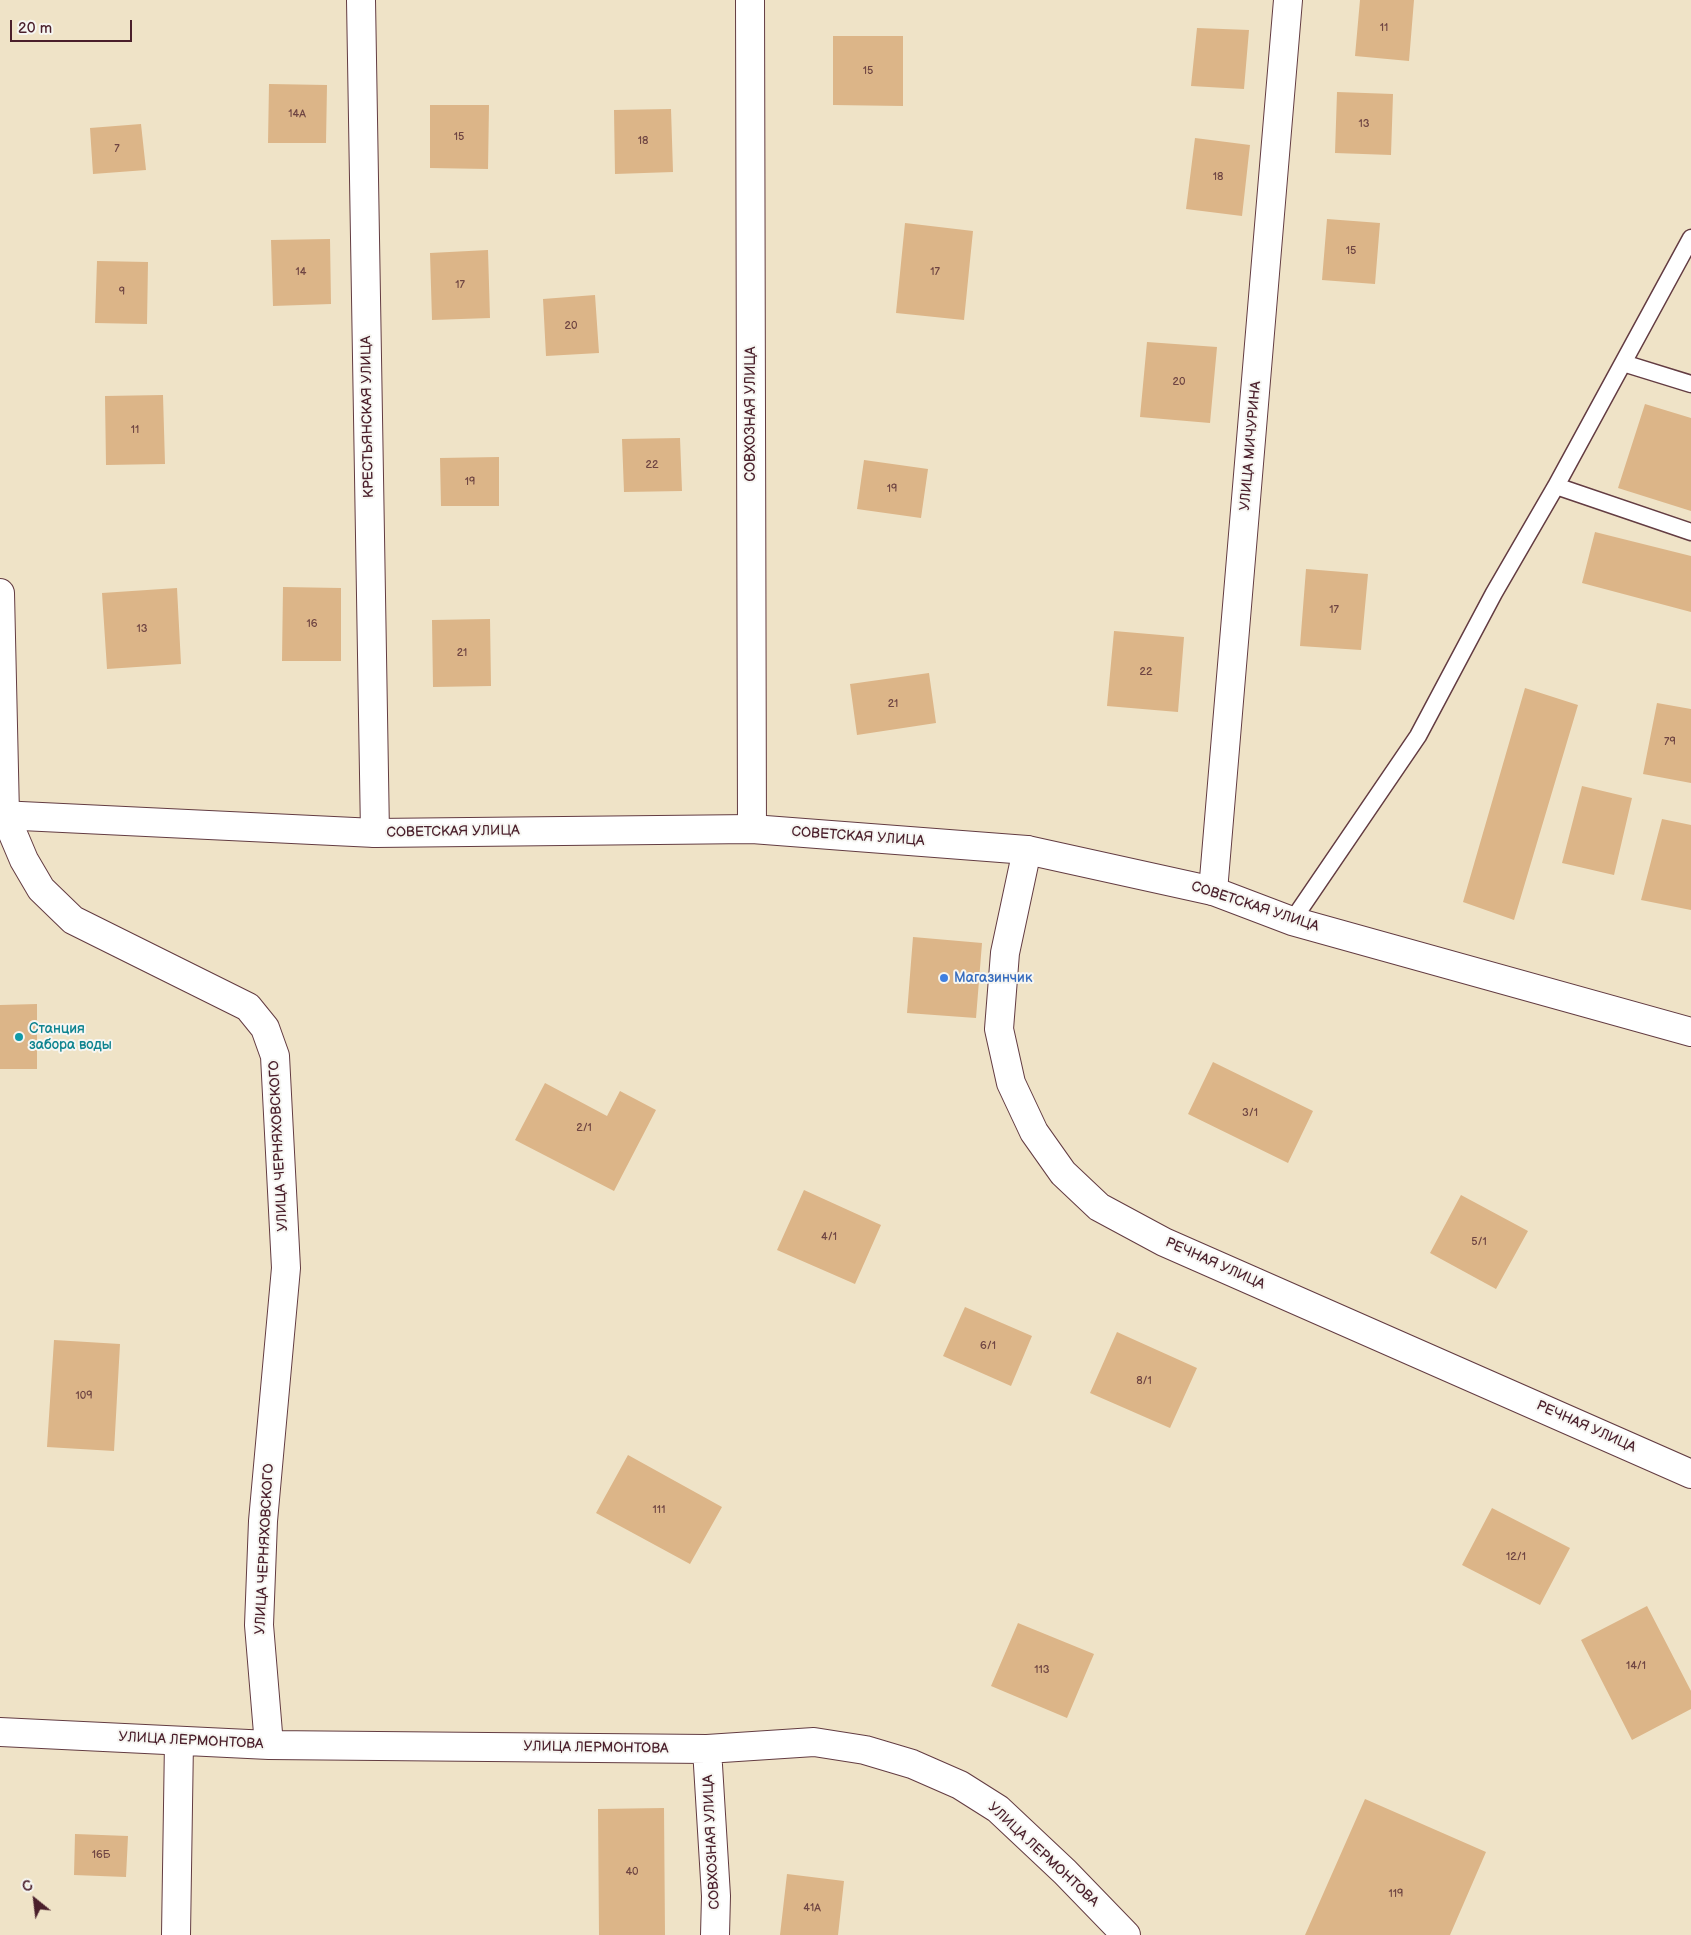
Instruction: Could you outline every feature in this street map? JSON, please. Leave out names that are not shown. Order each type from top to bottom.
[{"type":"street","name":"КРЕСТЬЯНСКАЯ УЛИЦА","points":[[361,0],[375,833]]},
{"type":"street","name":"СОВХОЗНАЯ УЛИЦА","points":[[750,0],[752,828]]},
{"type":"street","name":"УЛИЦА МИЧУРИНА","points":[[1213,891],[1288,0]]},
{"type":"street","name":"УЛИЦА ЧЕРНЯХОВСКОГО","points":[[0,593],[2,815],[24,860],[41,889],[73,920],[248,1007],[265,1028],[275,1056],[286,1268],[263,1522],[259,1625],[269,1745]]},
{"type":"street","name":"СОВЕТСКАЯ УЛИЦА","points":[[2,815],[375,833],[752,828],[1027,850],[1213,891],[1292,920],[1691,1032]]},
{"type":"street","name":"РЕЧНАЯ УЛИЦА","points":[[1027,850],[1005,953],[999,1030],[1011,1083],[1034,1132],[1062,1172],[1098,1207],[1164,1242],[1691,1474]]},
{"type":"street","name":"УЛИЦА ЛЕРМОНТОВА","points":[[0,1732],[269,1745],[707,1749],[814,1742],[865,1750],[912,1764],[960,1785],[998,1809],[1065,1872],[1126,1935]]},
{"type":"street","points":[[176,1935],[179,1741]]},
{"type":"street","name":"СОВХОЗНАЯ УЛИЦА","points":[[707,1749],[716,1896],[716,1935]]},
{"type":"lane","points":[[1292,920],[1418,736],[1494,593],[1556,486],[1691,238]]},
{"type":"lane","points":[[1623,363],[1691,384]]},
{"type":"lane","points":[[1556,486],[1691,532]]},
{"type":"building","points":[[1360,0],[1414,0],[1409,61],[1355,56]]},
{"type":"building","points":[[1197,28],[1249,30],[1244,89],[1191,86]]},
{"type":"building","points":[[833,36],[903,36],[903,106],[833,105]]},
{"type":"building","points":[[269,84],[327,85],[326,143],[268,143]]},
{"type":"building","points":[[1337,92],[1393,94],[1391,155],[1335,153]]},
{"type":"building","points":[[430,105],[489,105],[488,169],[430,168]]},
{"type":"building","points":[[671,109],[673,172],[615,174],[614,110]]},
{"type":"building","points":[[141,124],[146,170],[93,174],[90,128]]},
{"type":"building","points":[[1195,138],[1250,145],[1242,216],[1186,209]]},
{"type":"building","points":[[1327,219],[1380,223],[1375,284],[1322,280]]},
{"type":"building","points":[[905,223],[973,231],[964,320],[896,313]]},
{"type":"building","points":[[330,239],[331,304],[273,306],[271,240]]},
{"type":"building","points":[[488,250],[490,318],[432,320],[430,253]]},
{"type":"building","points":[[97,261],[148,262],[147,324],[95,323]]},
{"type":"building","points":[[595,295],[599,353],[546,356],[543,299]]},
{"type":"building","points":[[1147,342],[1217,347],[1210,423],[1140,417]]},
{"type":"building","points":[[163,395],[165,464],[106,465],[105,396]]},
{"type":"building","points":[[1645,404],[1691,418],[1691,511],[1618,488]]},
{"type":"building","points":[[680,438],[682,491],[624,492],[622,439]]},
{"type":"building","points":[[499,457],[499,506],[441,506],[440,458]]},
{"type":"building","points":[[864,460],[928,469],[921,518],[857,509]]},
{"type":"building","points":[[1595,532],[1691,556],[1691,612],[1582,583]]},
{"type":"building","points":[[1306,569],[1368,574],[1361,650],[1300,646]]},
{"type":"building","points":[[283,587],[341,588],[341,661],[282,661]]},
{"type":"building","points":[[177,588],[181,664],[107,669],[102,593]]},
{"type":"building","points":[[490,619],[491,686],[433,687],[432,620]]},
{"type":"building","points":[[1114,631],[1184,637],[1178,712],[1107,706]]},
{"type":"building","points":[[929,673],[936,723],[857,735],[850,684]]},
{"type":"building","points":[[1525,688],[1578,705],[1514,920],[1463,902]]},
{"type":"building","points":[[1657,703],[1691,709],[1691,783],[1643,774]]},
{"type":"building","points":[[1582,786],[1632,798],[1614,875],[1562,863]]},
{"type":"building","points":[[1662,819],[1691,825],[1691,910],[1641,900]]},
{"type":"building","name":"Магазинчик","points":[[913,937],[982,943],[976,1018],[907,1013]]},
{"type":"building","name":"Станция забора воды","points":[[37,1004],[37,1069],[0,1069],[0,1005]]},
{"type":"building","points":[[1213,1062],[1313,1111],[1288,1163],[1188,1114]]},
{"type":"building","points":[[545,1083],[607,1116],[620,1091],[656,1110],[614,1191],[515,1140]]},
{"type":"building","points":[[804,1190],[881,1225],[855,1284],[777,1250]]},
{"type":"building","points":[[1461,1195],[1528,1231],[1496,1289],[1430,1253]]},
{"type":"building","points":[[965,1307],[1032,1336],[1011,1386],[943,1356]]},
{"type":"building","points":[[1117,1332],[1197,1368],[1170,1428],[1090,1393]]},
{"type":"building","points":[[54,1340],[120,1344],[114,1451],[47,1447]]},
{"type":"building","points":[[628,1455],[722,1507],[690,1564],[596,1513]]},
{"type":"building","points":[[1492,1508],[1570,1548],[1540,1605],[1462,1565]]},
{"type":"building","points":[[1647,1606],[1691,1691],[1691,1709],[1632,1740],[1581,1640]]},
{"type":"building","points":[[1018,1623],[1094,1654],[1067,1718],[991,1686]]},
{"type":"building","points":[[1365,1799],[1486,1852],[1450,1935],[1305,1935]]},
{"type":"building","points":[[664,1808],[665,1935],[599,1935],[598,1809]]},
{"type":"building","points":[[75,1834],[128,1836],[126,1877],[74,1875]]},
{"type":"building","points":[[787,1874],[844,1881],[838,1935],[780,1935]]},
{"type":"place","name":"Магазинчик","points":[[944,978]]},
{"type":"place","name":"Станция забора воды","points":[[19,1037]]}]
